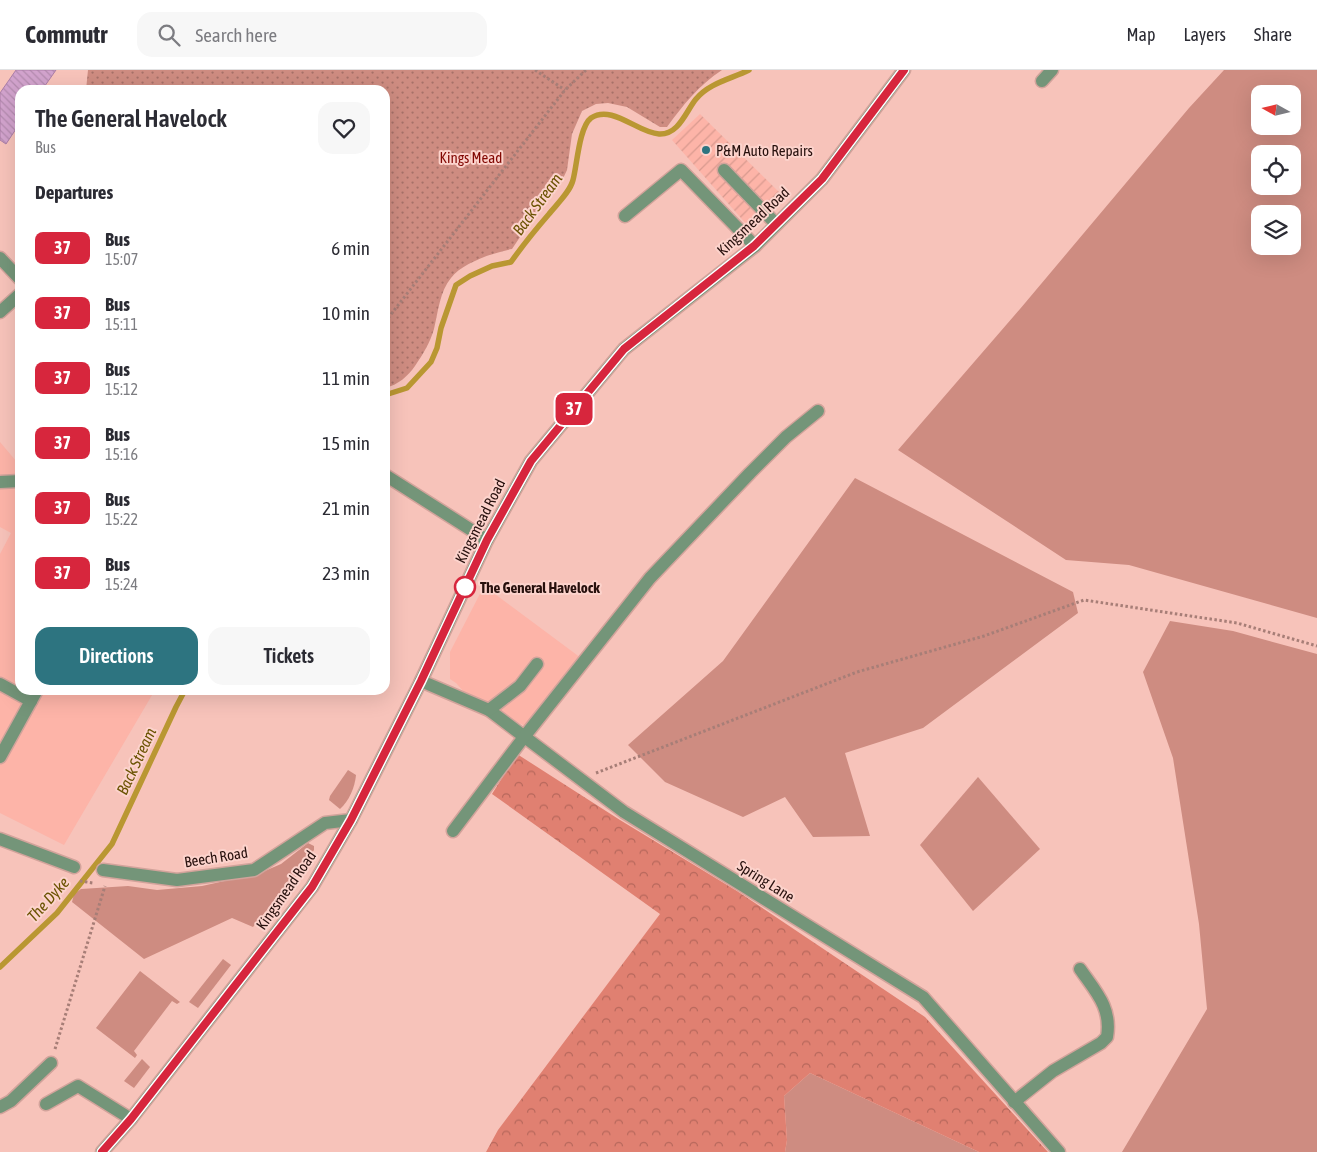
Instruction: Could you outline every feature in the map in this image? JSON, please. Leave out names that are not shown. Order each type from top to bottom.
[{"type":"street","name":"Kingsmead Road","points":[[102,1152],[131,1119],[312,887],[351,820],[421,681],[487,540],[531,461],[624,349],[754,246],[822,179],[904,70]]},
{"type":"street","points":[[1042,81],[1052,70]]},
{"type":"street","points":[[625,216],[681,170],[754,246]]},
{"type":"street","points":[[724,170],[776,224]]},
{"type":"street","points":[[0,258],[15,274]]},
{"type":"street","points":[[0,312],[15,298]]},
{"type":"street","points":[[453,831],[524,737],[650,578],[786,437],[818,412]]},
{"type":"street","points":[[390,478],[487,540]]},
{"type":"street","points":[[0,482],[15,481]]},
{"type":"street","points":[[489,710],[520,686],[537,664]]},
{"type":"street","name":"Spring Lane","points":[[421,681],[489,710],[624,812],[923,997],[1058,1152]]},
{"type":"street","points":[[0,684],[15,689]]},
{"type":"street","points":[[0,757],[34,696]]},
{"type":"street","name":"Beech Road","points":[[103,870],[176,880],[254,870],[325,823],[351,820]]},
{"type":"street","points":[[0,839],[74,867]]},
{"type":"street","points":[[1014,1102],[1053,1071],[1101,1043],[1107,1037],[1108,1020],[1106,1008],[1080,970]]},
{"type":"street","points":[[0,1107],[11,1101],[51,1063]]},
{"type":"street","points":[[46,1104],[78,1086],[131,1119]]},
{"type":"path","points":[[535,70],[565,90]]},
{"type":"path","points":[[390,316],[565,90],[586,70]]},
{"type":"path","points":[[580,779],[857,672],[984,636],[1084,600],[1237,623],[1317,646]]},
{"type":"path","points":[[51,1063],[105,885],[71,880]]},
{"type":"shaded area","points":[[700,114],[783,196],[748,226],[672,140]]},
{"type":"shaded area","points":[[0,442],[15,460],[15,695],[152,695],[64,845],[0,813],[0,554],[11,533],[0,527]]},
{"type":"shaded area","points":[[484,586],[581,658],[525,726],[471,700],[450,679],[450,652]]},
{"type":"green space","name":"Kings Mead","points":[[88,70],[722,70],[692,96],[667,127],[660,127],[627,107],[608,103],[596,104],[582,111],[572,134],[567,170],[559,187],[534,216],[512,249],[471,263],[451,278],[442,295],[432,334],[423,353],[406,377],[390,386],[390,85],[86,85]]},
{"type":"green space","points":[[1224,70],[1317,70],[1317,618],[1129,565],[1066,560],[898,450],[1020,309],[1189,108]]},
{"type":"green space","points":[[855,478],[1073,592],[1078,613],[923,728],[845,753],[870,836],[813,837],[785,797],[743,817],[665,782],[628,745],[723,661]]},
{"type":"green space","points":[[1170,621],[1233,631],[1317,654],[1317,1152],[1122,1152],[1207,1009],[1199,924],[1173,758],[1143,672]]},
{"type":"green space","points":[[517,754],[620,820],[737,891],[925,1017],[1048,1152],[979,1152],[810,1073],[784,1096],[787,1140],[785,1152],[486,1152],[498,1130],[660,914],[492,794]]},
{"type":"green space","points":[[348,770],[356,775],[355,780],[349,798],[340,809],[329,800]]},
{"type":"green space","points":[[978,777],[1040,849],[973,911],[920,845]]},
{"type":"green space","points":[[308,843],[314,846],[314,850],[285,894],[275,900],[253,927],[232,918],[144,959],[72,902],[74,894],[81,889],[128,886],[157,890],[202,886],[260,873],[281,864]]},
{"type":"green space","points":[[223,959],[231,965],[198,1008],[189,1002]]},
{"type":"green space","points":[[140,971],[180,1002],[177,1004],[172,1001],[134,1051],[137,1055],[135,1058],[96,1028]]},
{"type":"green space","points":[[142,1059],[150,1067],[134,1088],[124,1081]]},
{"type":"green space","points":[[810,1073],[979,1152],[785,1152],[787,1140],[784,1096]]},
{"type":"building","points":[[16,70],[56,70],[46,85],[15,85],[15,130],[6,144],[0,140],[0,93]]},
{"type":"waterway","name":"Back Stream","points":[[390,393],[407,388],[431,362],[456,285],[492,266],[511,262],[566,193],[573,180],[584,130],[591,118],[608,114],[651,132],[666,133],[677,127],[696,99],[707,89],[749,70]]},
{"type":"waterway","name":"The Dyke","points":[[0,967],[57,913],[112,844],[182,695]]},
{"type":"bus line","name":"37","points":[[102,1152],[131,1119],[312,887],[351,820],[421,681],[487,540],[531,461],[624,349],[754,246],[822,179],[904,70]]},
{"type":"place","name":"P&M Auto Repairs","points":[[706,150]]},
{"type":"place","name":"The General Havelock","points":[[465,587]]}]
